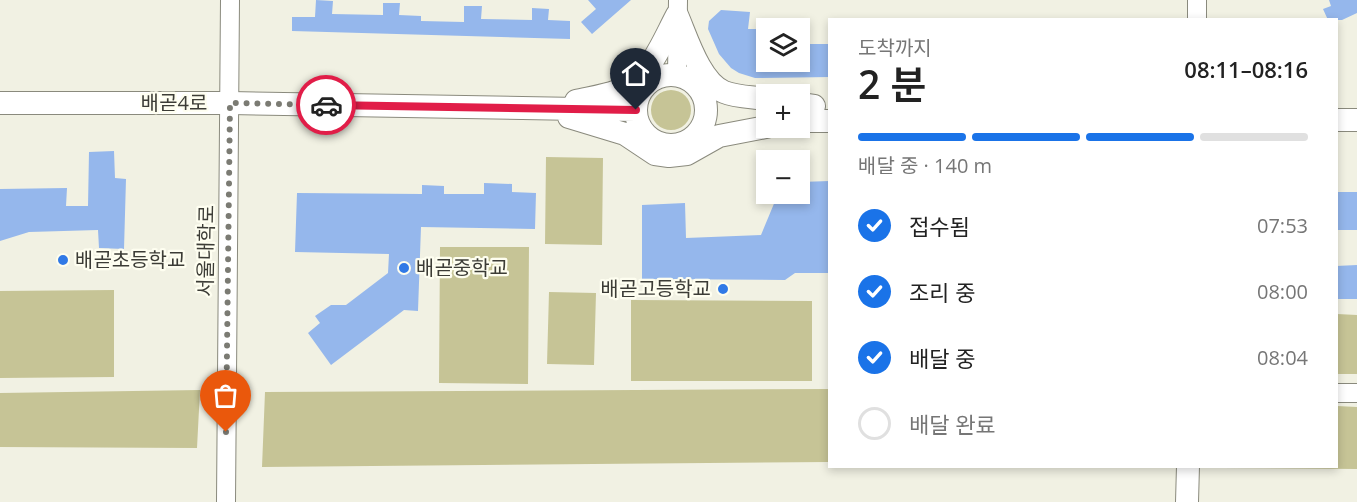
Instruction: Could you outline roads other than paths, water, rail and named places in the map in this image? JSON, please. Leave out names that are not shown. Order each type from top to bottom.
[{"type":"main road","points":[[677,8],[698,64],[715,87],[725,93],[756,98]]},
{"type":"main road","points":[[542,109],[618,91],[633,84],[650,65],[677,8]]},
{"type":"main road","points":[[700,130],[705,119],[706,107],[697,86],[688,78],[666,74],[646,84],[639,93],[636,110],[639,126],[647,136],[668,145],[680,144],[700,130],[730,119],[756,120]]},
{"type":"main road","points":[[703,96],[709,101],[718,103],[756,105]]},
{"type":"main road","name":"배곧4로","points":[[0,103],[230,103],[636,110]]},
{"type":"main road","points":[[542,109],[625,134],[655,154],[669,156],[687,154],[719,136],[756,128]]},
{"type":"main road","points":[[1338,120],[1357,120]]},
{"type":"main road","points":[[1187,502],[1188,468]]},
{"type":"street","name":"서울대학로","points":[[226,502],[230,0]]},
{"type":"street","points":[[1197,0],[1197,18]]},
{"type":"street","points":[[677,8],[677,75]]},
{"type":"street","points":[[1338,393],[1357,393]]},
{"type":"place","name":"배곧초등학교","points":[[63,260]]},
{"type":"place","name":"배곧중학교","points":[[404,268]]},
{"type":"place","name":"배곧고등학교","points":[[723,289]]}]
